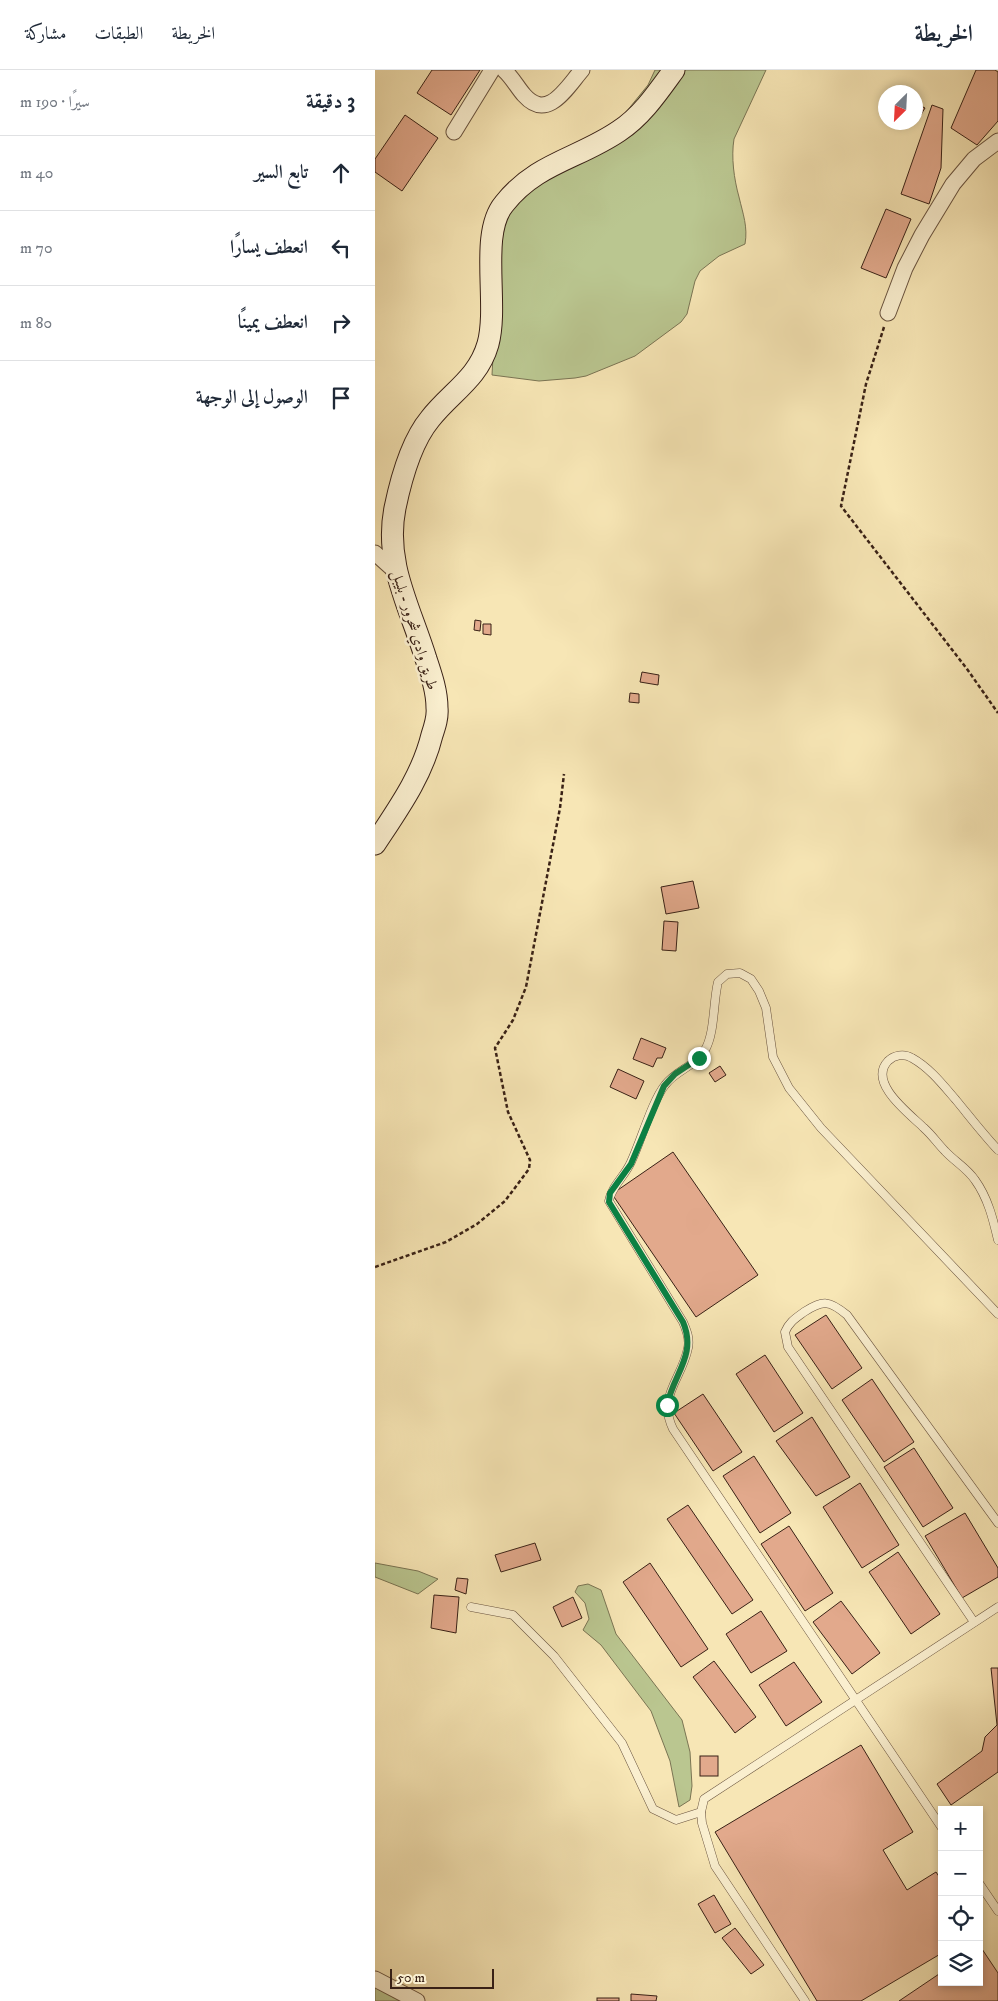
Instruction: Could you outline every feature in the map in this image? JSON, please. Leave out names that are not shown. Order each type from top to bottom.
[{"type":"street","points":[[454,132],[492,70]]},
{"type":"street","points":[[504,70],[525,96],[540,106],[548,105],[558,98],[582,70]]},
{"type":"street","name":"طريق وادي شحرور - بليبل","points":[[375,844],[410,791],[425,762],[437,709],[433,678],[395,571],[392,536],[395,511],[407,466],[419,434],[440,406],[477,371],[488,343],[491,327],[493,230],[502,206],[524,182],[536,174],[607,138],[637,117],[674,70]]},
{"type":"street","points":[[888,314],[905,268],[940,204],[953,184],[974,159],[998,141]]},
{"type":"street","points":[[375,553],[395,571]]},
{"type":"street","points":[[375,1978],[417,2001]]},
{"type":"lane","points":[[938,1822],[673,1429],[668,1418],[667,1405],[670,1391],[689,1348],[688,1334],[683,1322],[609,1202],[610,1193],[631,1164],[664,1086],[675,1074],[699,1058],[706,1048],[710,1037],[718,982],[727,974],[740,973],[751,979],[759,990],[766,1008],[773,1056],[789,1088],[821,1128],[998,1314]]},
{"type":"lane","points":[[998,1150],[935,1076],[912,1057],[903,1055],[894,1057],[887,1062],[883,1071],[883,1080],[888,1091],[902,1108],[923,1126],[975,1180],[990,1207],[998,1240]]},
{"type":"lane","points":[[975,1622],[788,1347],[785,1332],[793,1320],[819,1303],[839,1308],[847,1315],[998,1524]]},
{"type":"lane","points":[[471,1607],[513,1615],[554,1656],[622,1743],[653,1809],[676,1820],[701,1812]]},
{"type":"lane","points":[[805,2001],[715,1866],[702,1823],[703,1800],[998,1607]]},
{"type":"lane","points":[[983,1890],[998,1911]]},
{"type":"path","points":[[888,314],[866,384],[841,506],[967,669],[998,713]]},
{"type":"path","points":[[375,1267],[446,1242],[477,1224],[505,1201],[529,1169],[530,1160],[508,1112],[495,1048],[513,1020],[526,987],[560,808],[564,774]]},
{"type":"green space","points":[[655,70],[766,70],[734,139],[733,146],[734,175],[745,226],[745,244],[719,256],[700,271],[695,281],[687,314],[681,322],[635,356],[586,376],[575,378],[539,381],[492,375],[501,206],[613,128],[648,85]]},
{"type":"green space","points":[[375,1563],[418,1571],[438,1579],[418,1594],[375,1577]]},
{"type":"green space","points":[[588,1584],[601,1590],[616,1634],[682,1720],[690,1752],[692,1786],[690,1800],[679,1807],[670,1761],[651,1711],[601,1645],[583,1630],[589,1619],[585,1603],[575,1592],[578,1586]]},
{"type":"green space","points":[[375,1976],[423,2001],[375,2001]]},
{"type":"building","points":[[432,70],[480,70],[451,115],[417,93]]},
{"type":"building","points":[[976,70],[995,70],[998,72],[998,121],[977,145],[951,128]]},
{"type":"building","points":[[932,105],[943,109],[941,168],[929,204],[901,194]]},
{"type":"building","points":[[405,115],[438,138],[402,191],[375,172],[375,159]]},
{"type":"building","points":[[886,209],[911,219],[886,278],[861,268]]},
{"type":"building","points":[[475,620],[481,621],[480,631],[474,630]]},
{"type":"building","points":[[483,624],[491,624],[491,635],[483,634]]},
{"type":"building","points":[[642,672],[659,675],[658,685],[640,682]]},
{"type":"building","points":[[630,693],[639,694],[639,703],[629,702]]},
{"type":"building","points":[[693,881],[699,908],[666,914],[661,887]]},
{"type":"building","points":[[664,921],[678,922],[676,951],[662,950]]},
{"type":"building","points":[[641,1038],[666,1048],[662,1058],[657,1058],[653,1067],[633,1059]]},
{"type":"building","points":[[720,1066],[726,1075],[715,1082],[709,1073]]},
{"type":"building","points":[[618,1069],[644,1081],[636,1099],[610,1087]]},
{"type":"building","points":[[673,1152],[758,1275],[696,1317],[612,1194]]},
{"type":"building","points":[[826,1315],[862,1368],[832,1389],[795,1335]]},
{"type":"building","points":[[765,1355],[803,1413],[774,1432],[736,1374]]},
{"type":"building","points":[[872,1379],[914,1442],[884,1462],[842,1400]]},
{"type":"building","points":[[703,1394],[742,1452],[713,1471],[674,1413]]},
{"type":"building","points":[[812,1417],[850,1477],[816,1496],[776,1441]]},
{"type":"building","points":[[914,1448],[953,1508],[923,1527],[884,1467]]},
{"type":"building","points":[[754,1456],[791,1513],[760,1533],[723,1476]]},
{"type":"building","points":[[860,1483],[899,1545],[862,1568],[823,1507]]},
{"type":"building","points":[[688,1505],[753,1600],[732,1614],[667,1519]]},
{"type":"building","points":[[965,1513],[998,1568],[998,1577],[962,1598],[925,1536]]},
{"type":"building","points":[[789,1526],[833,1593],[805,1611],[761,1544]]},
{"type":"building","points":[[535,1543],[541,1560],[501,1572],[495,1555]]},
{"type":"building","points":[[898,1552],[940,1614],[911,1634],[869,1572]]},
{"type":"building","points":[[650,1563],[708,1649],[681,1667],[623,1582]]},
{"type":"building","points":[[457,1578],[468,1579],[466,1594],[455,1590]]},
{"type":"building","points":[[434,1595],[459,1597],[456,1633],[431,1628]]},
{"type":"building","points":[[573,1597],[582,1618],[562,1627],[553,1607]]},
{"type":"building","points":[[841,1601],[880,1653],[852,1674],[813,1622]]},
{"type":"building","points":[[761,1611],[787,1651],[751,1673],[726,1634]]},
{"type":"building","points":[[714,1661],[756,1717],[735,1733],[693,1677]]},
{"type":"building","points":[[794,1662],[822,1702],[786,1726],[759,1685]]},
{"type":"building","points":[[991,1668],[998,1668],[998,1772],[951,1805],[937,1784],[982,1751],[985,1737],[997,1725]]},
{"type":"building","points":[[861,1745],[913,1832],[883,1850],[907,1890],[936,1872],[938,1875],[938,1955],[861,2001],[817,2001],[715,1832]]},
{"type":"building","points":[[700,1756],[718,1756],[718,1776],[700,1776]]},
{"type":"building","points":[[714,1895],[731,1924],[715,1933],[698,1904]]},
{"type":"building","points":[[735,1928],[764,1965],[751,1974],[722,1938]]},
{"type":"building","points":[[983,1950],[998,1973],[998,2001],[899,2001],[938,1975],[938,1986],[983,1986]]},
{"type":"building","points":[[631,1994],[657,1996],[656,2001],[631,2001]]},
{"type":"building","points":[[597,1998],[619,1998],[619,2001],[597,2001]]},
{"type":"route","points":[[667,1405],[670,1391],[689,1348],[688,1334],[683,1322],[609,1202],[610,1193],[631,1164],[664,1086],[675,1074],[690,1066],[699,1058]]}]
